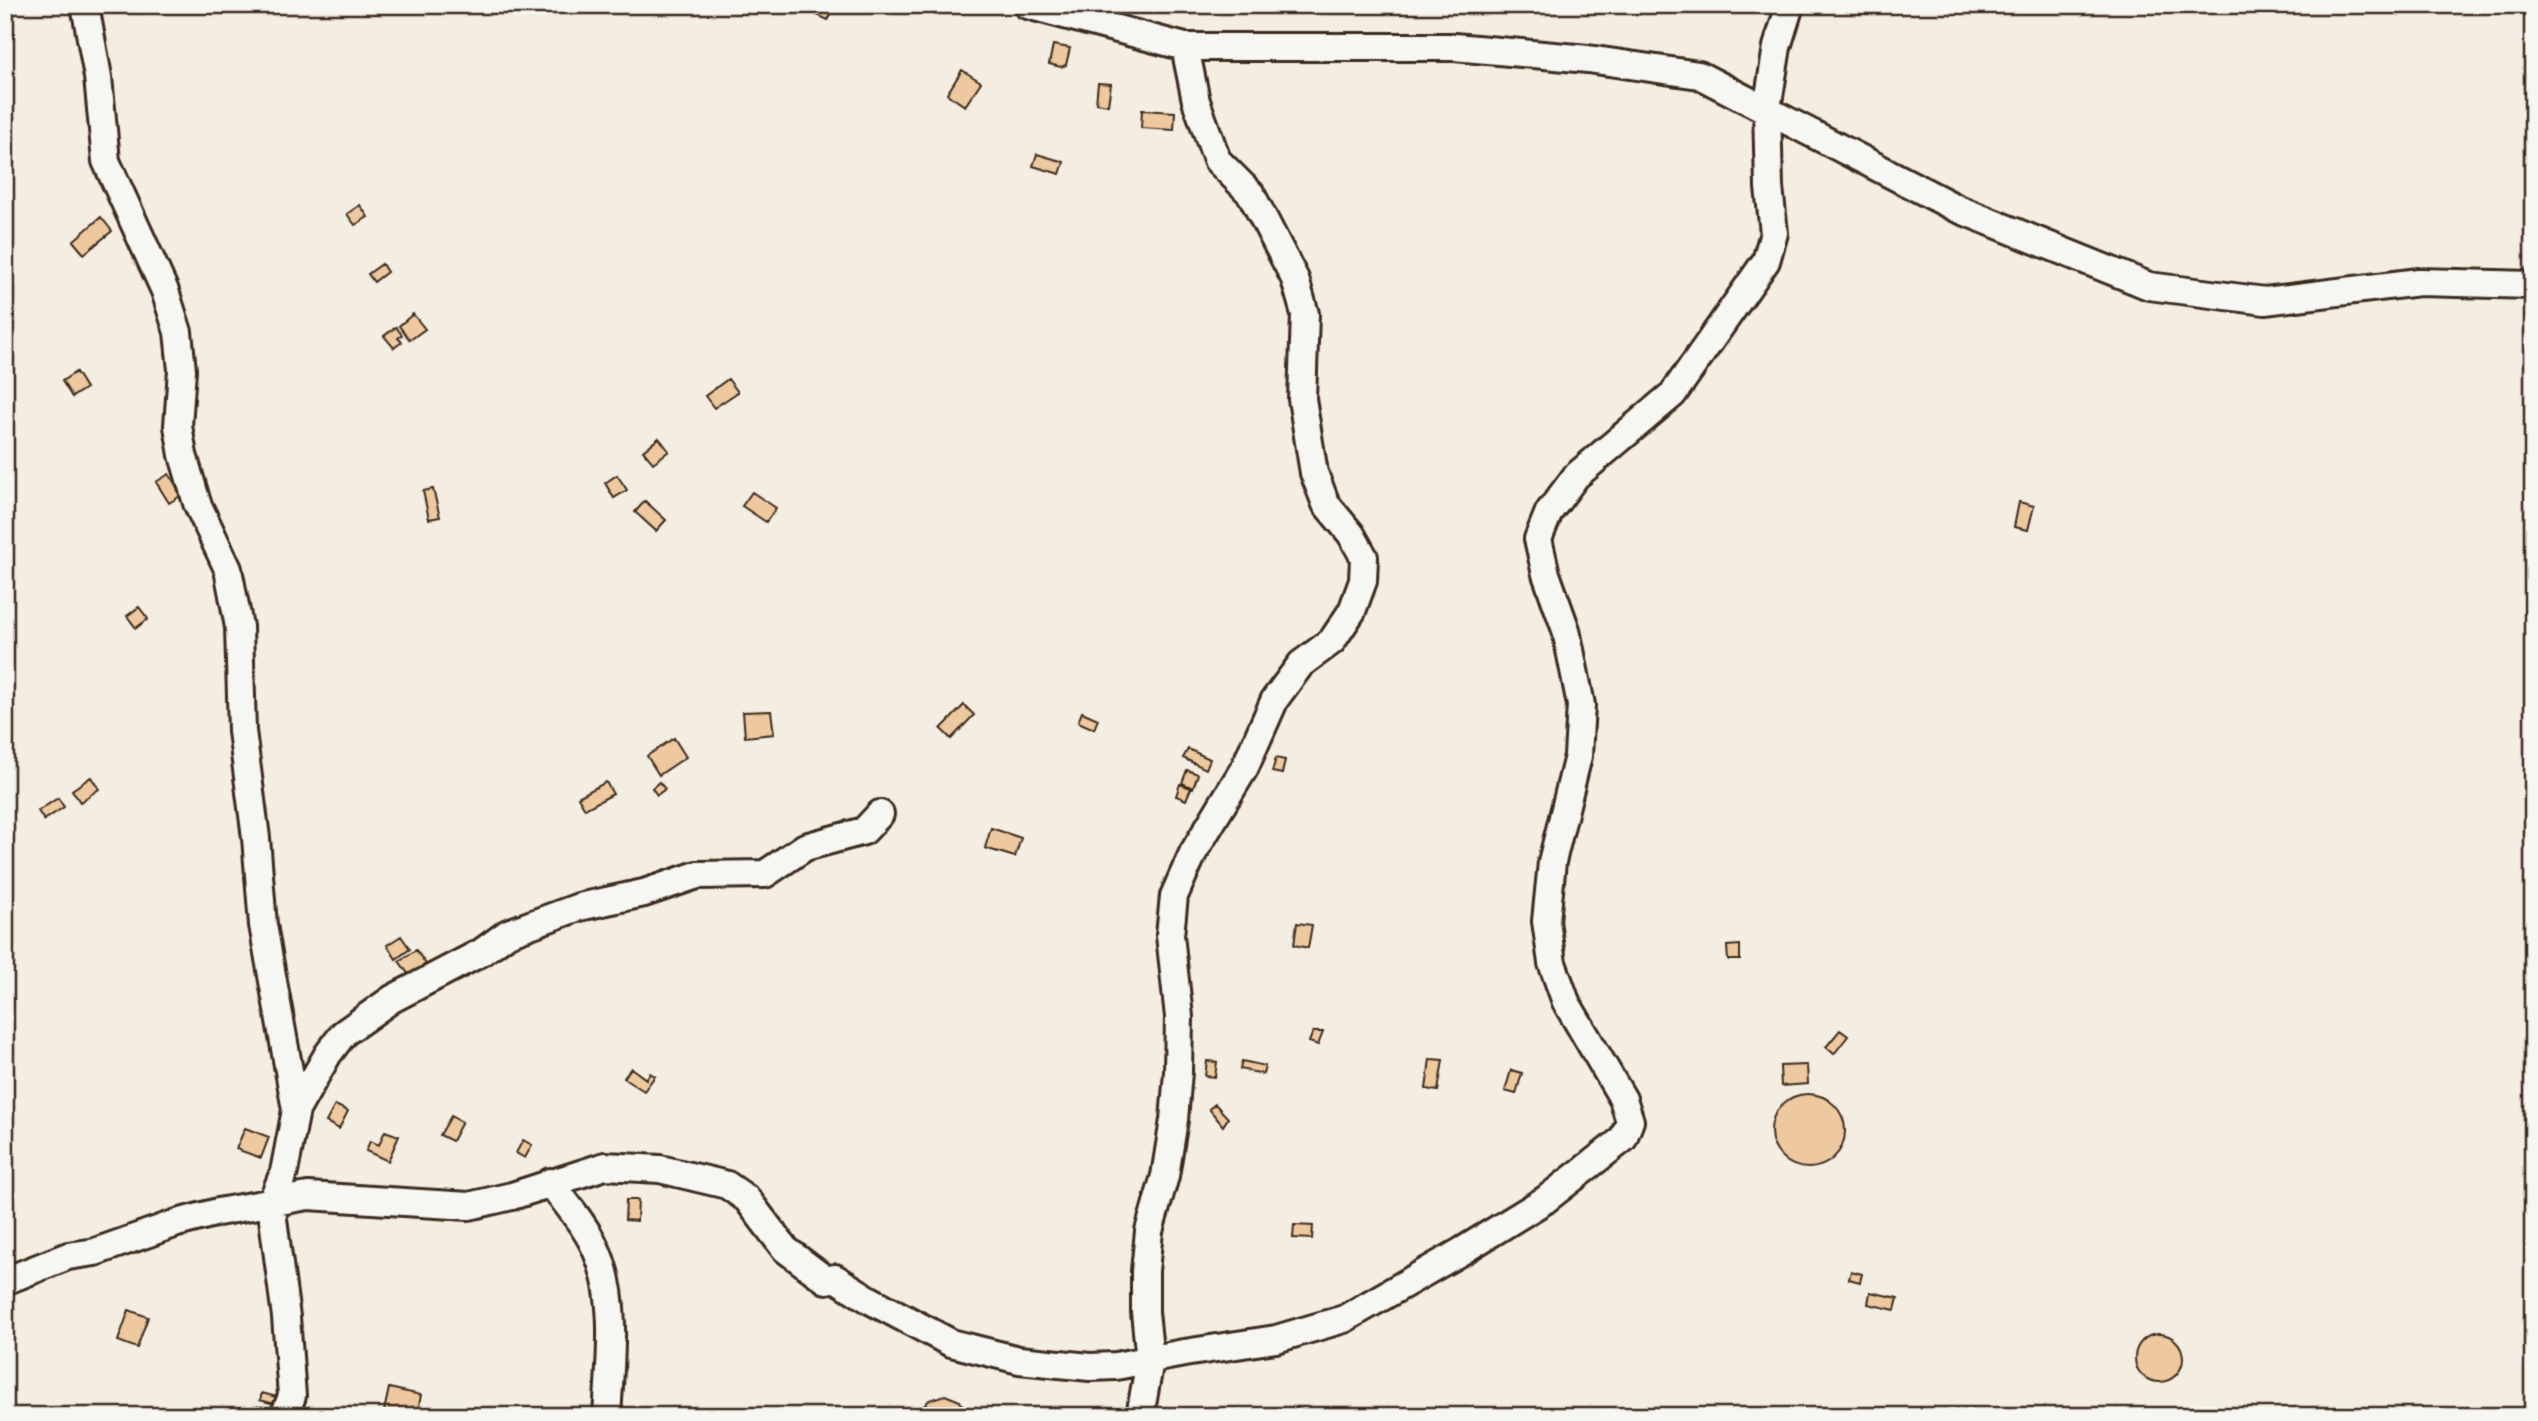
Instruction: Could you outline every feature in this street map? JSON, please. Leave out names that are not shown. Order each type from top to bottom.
[{"type":"street","points":[[85,5],[98,76],[106,161],[165,291],[178,332],[182,370],[178,426],[183,455],[197,503],[228,569],[239,627],[242,732],[256,838],[263,925],[296,1110]]},
{"type":"street","points":[[1027,5],[1185,47],[1454,47],[1588,59],[1699,75],[1956,208],[2149,286],[2265,301],[2419,282],[2533,285]]},
{"type":"street","points":[[5,1281],[68,1256],[96,1252],[177,1223],[218,1212],[308,1196],[469,1206],[512,1196],[605,1166],[660,1170],[727,1185],[747,1199],[785,1249],[825,1280],[835,1278],[951,1343],[1018,1360],[1090,1367],[1116,1366],[1276,1339],[1344,1319],[1545,1200],[1623,1139],[1630,1121],[1623,1099],[1566,1002],[1552,963],[1546,921],[1552,862],[1578,756],[1581,705],[1566,630],[1546,574],[1538,539],[1549,512],[1576,476],[1673,394],[1766,261],[1774,233],[1769,187],[1767,109],[1777,47],[1790,5]]},
{"type":"street","points":[[1140,1416],[1150,1360],[1145,1312],[1149,1231],[1168,1162],[1178,1072],[1179,1017],[1170,935],[1174,896],[1193,853],[1245,767],[1275,699],[1301,664],[1332,641],[1352,611],[1363,581],[1363,558],[1351,534],[1326,504],[1314,473],[1302,399],[1305,314],[1295,279],[1251,194],[1217,160],[1196,101],[1185,47]]},
{"type":"street","points":[[284,1416],[292,1396],[286,1317],[271,1204],[284,1172],[296,1110],[328,1054],[344,1033],[392,999],[482,952],[508,933],[579,907],[644,893],[697,875],[765,874],[805,848],[864,831],[880,814]]},
{"type":"street","points":[[550,1182],[597,1251],[607,1279],[611,1353],[607,1416]]},
{"type":"building","points":[[820,5],[836,5],[828,20],[815,14]]},
{"type":"building","points":[[1053,45],[1070,48],[1066,65],[1061,67],[1049,64]]},
{"type":"building","points":[[962,70],[981,82],[965,106],[947,94]]},
{"type":"building","points":[[1098,83],[1111,84],[1108,105],[1096,103]]},
{"type":"building","points":[[1142,110],[1175,112],[1174,130],[1141,128]]},
{"type":"building","points":[[1037,154],[1064,162],[1060,174],[1033,166]]},
{"type":"building","points":[[360,205],[368,217],[355,225],[347,214]]},
{"type":"building","points":[[101,217],[112,231],[84,254],[73,241]]},
{"type":"building","points":[[382,264],[387,272],[374,282],[368,274]]},
{"type":"building","points":[[413,314],[425,329],[410,340],[399,326]]},
{"type":"building","points":[[396,327],[402,335],[398,338],[402,342],[394,348],[384,336]]},
{"type":"building","points":[[76,372],[86,388],[72,397],[62,381]]},
{"type":"building","points":[[728,379],[738,392],[714,408],[705,396]]},
{"type":"building","points":[[659,438],[669,451],[653,463],[643,451]]},
{"type":"building","points":[[169,474],[182,495],[169,503],[156,482]]},
{"type":"building","points":[[617,475],[627,490],[614,498],[605,483]]},
{"type":"building","points":[[433,489],[440,517],[429,519],[423,491]]},
{"type":"building","points":[[752,492],[776,508],[766,522],[742,506]]},
{"type":"building","points":[[645,501],[666,520],[656,531],[635,512]]},
{"type":"building","points":[[2019,502],[2034,506],[2028,530],[2014,527]]},
{"type":"building","points":[[139,607],[148,619],[136,628],[127,616]]},
{"type":"building","points":[[964,705],[974,715],[951,739],[941,729]]},
{"type":"building","points":[[771,711],[774,734],[745,737],[743,712]]},
{"type":"building","points":[[1082,712],[1098,719],[1094,729],[1078,722]]},
{"type":"building","points":[[674,738],[686,757],[659,775],[647,756]]},
{"type":"building","points":[[1188,749],[1210,759],[1206,769],[1183,758]]},
{"type":"building","points":[[1276,758],[1285,760],[1282,774],[1272,772]]},
{"type":"building","points":[[1187,770],[1198,774],[1193,788],[1182,783]]},
{"type":"building","points":[[91,777],[99,789],[80,802],[72,790]]},
{"type":"building","points":[[606,782],[613,794],[585,809],[578,797]]},
{"type":"building","points":[[659,782],[665,789],[657,795],[652,788]]},
{"type":"building","points":[[1180,784],[1191,788],[1186,800],[1176,796]]},
{"type":"building","points":[[58,798],[64,807],[44,820],[38,811]]},
{"type":"building","points":[[991,828],[1021,838],[1015,857],[985,848]]},
{"type":"building","points":[[1297,923],[1312,925],[1308,948],[1294,945]]},
{"type":"building","points":[[401,936],[410,949],[396,959],[387,945]]},
{"type":"building","points":[[1740,945],[1740,960],[1728,960],[1727,946]]},
{"type":"building","points":[[416,950],[426,964],[409,975],[399,961]]},
{"type":"building","points":[[1840,1030],[1848,1036],[1834,1054],[1826,1047]]},
{"type":"building","points":[[1313,1032],[1323,1032],[1318,1045],[1309,1042]]},
{"type":"building","points":[[1430,1059],[1443,1060],[1438,1091],[1426,1089]]},
{"type":"building","points":[[1207,1061],[1217,1062],[1215,1077],[1205,1076]]},
{"type":"building","points":[[1242,1061],[1265,1066],[1263,1074],[1240,1069]]},
{"type":"building","points":[[1807,1065],[1808,1084],[1781,1086],[1780,1066]]},
{"type":"building","points":[[631,1068],[646,1079],[650,1073],[655,1076],[644,1091],[624,1078]]},
{"type":"building","points":[[1511,1070],[1522,1073],[1516,1094],[1505,1091]]},
{"type":"building","points":[[1801,1094],[1815,1094],[1829,1100],[1839,1110],[1845,1131],[1843,1145],[1829,1162],[1815,1168],[1801,1168],[1787,1162],[1777,1152],[1771,1138],[1771,1124],[1777,1110],[1787,1100]]},
{"type":"building","points":[[1215,1104],[1228,1118],[1223,1126],[1209,1109]]},
{"type":"building","points":[[335,1105],[348,1111],[339,1129],[326,1122]]},
{"type":"building","points":[[451,1116],[462,1122],[452,1141],[440,1135]]},
{"type":"building","points":[[245,1128],[269,1137],[261,1158],[236,1149]]},
{"type":"building","points":[[385,1131],[399,1136],[388,1161],[366,1151],[370,1141],[379,1145]]},
{"type":"building","points":[[523,1140],[532,1145],[525,1158],[516,1153]]},
{"type":"building","points":[[626,1200],[638,1200],[637,1221],[625,1220]]},
{"type":"building","points":[[1294,1225],[1313,1226],[1312,1239],[1293,1238]]},
{"type":"building","points":[[1851,1271],[1862,1274],[1860,1282],[1849,1279]]},
{"type":"building","points":[[1870,1292],[1898,1298],[1895,1310],[1868,1304]]},
{"type":"building","points":[[129,1310],[148,1317],[137,1348],[118,1341]]},
{"type":"building","points":[[2159,1334],[2176,1341],[2183,1358],[2176,1375],[2159,1382],[2142,1375],[2135,1358],[2142,1341]]},
{"type":"building","points":[[389,1388],[421,1395],[417,1416],[383,1416]]},
{"type":"building","points":[[262,1393],[280,1398],[278,1405],[260,1400]]},
{"type":"building","points":[[945,1395],[960,1401],[968,1416],[920,1416],[929,1400]]},
{"type":"building","points":[[255,1406],[275,1410],[274,1416],[253,1416]]}]
